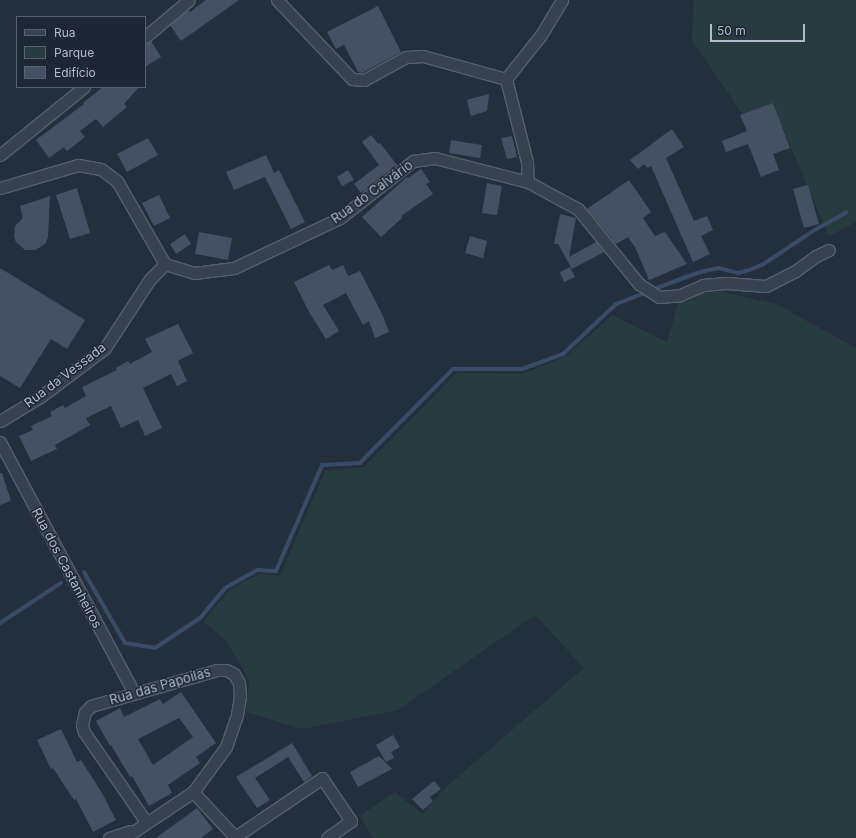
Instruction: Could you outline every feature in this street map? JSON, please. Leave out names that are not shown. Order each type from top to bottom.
[{"type":"street","points":[[146,35],[189,0]]},
{"type":"street","points":[[277,0],[352,79],[364,80],[406,57],[423,56],[506,79]]},
{"type":"street","points":[[506,79],[541,35],[562,0]]},
{"type":"street","points":[[506,79],[527,162],[528,182]]},
{"type":"street","points":[[0,155],[83,88]]},
{"type":"street","name":"Rua do Calvário","points":[[165,264],[194,273],[234,268],[340,218],[413,161],[435,158],[528,182],[578,209],[639,284],[659,297],[680,295],[702,285],[726,283],[766,286],[794,272],[816,256],[829,250]]},
{"type":"street","points":[[0,188],[78,165],[101,169],[117,181],[165,264]]},
{"type":"street","name":"Rua da Vessada","points":[[0,421],[40,397],[105,348],[150,280],[165,264]]},
{"type":"street","name":"Rua dos Castanheiros","points":[[0,442],[134,693]]},
{"type":"street","name":"Rua das Papoilas","points":[[146,822],[84,732],[82,725],[85,712],[91,706],[217,670],[226,670],[234,674],[239,683],[240,697],[237,715],[226,747],[193,792]]},
{"type":"street","points":[[124,838],[193,792],[236,837],[322,778],[351,821],[327,838]]},
{"type":"street","points":[[108,838],[134,830]]},
{"type":"green space","points":[[694,0],[856,0],[856,222],[829,236],[772,103],[743,115],[692,40]]},
{"type":"green space","points":[[717,291],[776,304],[856,348],[856,838],[373,838],[360,816],[395,792],[423,814],[446,787],[584,668],[535,615],[398,710],[302,729],[246,712],[249,679],[225,639],[203,622],[229,590],[259,574],[280,576],[325,471],[364,467],[456,373],[522,374],[565,357],[612,315],[667,342],[678,304],[691,295]]},
{"type":"building","points":[[206,0],[239,0],[181,41],[170,25],[188,10],[190,12]]},
{"type":"building","points":[[378,6],[401,52],[362,73],[358,72],[344,45],[336,49],[327,32]]},
{"type":"building","points":[[151,41],[161,57],[146,66],[146,44]]},
{"type":"building","points":[[102,88],[138,88],[124,104],[127,107],[103,127],[96,119],[80,131],[85,137],[67,151],[64,147],[49,158],[36,140],[84,104],[83,103]]},
{"type":"building","points":[[489,94],[487,111],[471,116],[467,100]]},
{"type":"building","points":[[773,103],[790,148],[773,154],[779,170],[761,177],[748,144],[726,152],[722,141],[747,131],[740,115]]},
{"type":"building","points":[[672,129],[684,147],[666,158],[694,221],[707,216],[713,230],[701,236],[710,254],[693,262],[651,166],[648,168],[644,164],[638,169],[630,160]]},
{"type":"building","points":[[371,135],[378,144],[380,143],[397,165],[361,193],[354,184],[379,165],[362,142]]},
{"type":"building","points":[[512,136],[517,157],[507,159],[501,138]]},
{"type":"building","points":[[148,138],[158,155],[127,172],[117,154]]},
{"type":"building","points":[[451,140],[482,145],[480,158],[449,153]]},
{"type":"building","points":[[266,155],[274,173],[279,170],[305,222],[291,229],[265,177],[234,190],[226,172]]},
{"type":"building","points":[[421,169],[430,182],[426,184],[433,194],[401,216],[402,218],[381,237],[362,217],[407,177],[408,178]]},
{"type":"building","points":[[348,170],[354,180],[342,186],[337,177]]},
{"type":"building","points":[[629,180],[651,212],[643,218],[655,236],[665,232],[687,264],[649,280],[635,247],[628,237],[616,244],[587,209]]},
{"type":"building","points":[[487,183],[502,186],[497,215],[482,213]]},
{"type":"building","points":[[808,185],[819,224],[804,228],[793,189]]},
{"type":"building","points":[[77,188],[90,233],[70,239],[56,195]]},
{"type":"building","points":[[159,195],[170,218],[154,226],[142,203]]},
{"type":"building","points":[[50,196],[48,237],[46,243],[36,250],[25,250],[16,242],[14,237],[15,226],[23,218],[20,206]]},
{"type":"building","points":[[560,214],[576,218],[569,257],[596,242],[604,252],[572,269],[558,244],[554,244]]},
{"type":"building","points":[[199,232],[232,238],[228,260],[195,254]]},
{"type":"building","points":[[185,234],[191,244],[176,254],[170,244]]},
{"type":"building","points":[[470,236],[487,241],[483,258],[465,253]]},
{"type":"building","points":[[329,265],[332,270],[343,265],[348,276],[360,271],[383,316],[389,332],[375,338],[369,321],[363,325],[346,293],[323,305],[339,331],[326,339],[309,312],[294,282]]},
{"type":"building","points":[[570,267],[575,277],[564,282],[560,272]]},
{"type":"building","points":[[0,268],[85,320],[67,349],[51,339],[20,388],[0,376]]},
{"type":"building","points":[[178,324],[193,353],[178,361],[187,381],[177,386],[171,374],[143,388],[162,428],[145,436],[138,420],[121,428],[111,406],[86,418],[90,425],[55,445],[57,449],[31,461],[19,436],[33,430],[31,426],[52,416],[50,412],[63,405],[65,408],[86,396],[82,387],[117,370],[116,368],[128,361],[130,364],[152,352],[145,339]]},
{"type":"building","points":[[0,473],[2,473],[11,501],[0,505]]},
{"type":"building","points":[[181,692],[216,743],[196,757],[200,763],[168,785],[172,793],[149,806],[132,776],[130,777],[96,721],[120,708],[124,717],[160,699],[163,704]],"holes":[[[179,718],[193,737],[153,765],[138,739]]]},
{"type":"building","points":[[61,729],[77,762],[81,760],[102,793],[116,820],[93,832],[76,799],[74,800],[53,768],[51,769],[37,740]]},
{"type":"building","points":[[393,735],[400,747],[391,752],[394,758],[386,762],[376,745]]},
{"type":"building","points":[[292,743],[312,776],[304,782],[288,757],[255,778],[270,800],[257,808],[236,777]]},
{"type":"building","points":[[379,756],[392,769],[358,787],[350,772]]},
{"type":"building","points":[[434,781],[441,789],[430,797],[433,801],[423,810],[412,799]]},
{"type":"building","points":[[197,808],[213,829],[201,838],[156,838]]},
{"type":"waterway","points":[[654,289],[700,272],[719,268],[738,273],[762,265],[813,231],[846,213]]},
{"type":"waterway","points":[[84,572],[125,643],[155,648],[200,618],[225,588],[258,570],[276,571],[322,465],[360,463],[453,369],[522,369],[563,354],[616,304],[645,293]]},
{"type":"waterway","points":[[0,623],[61,583]]}]
